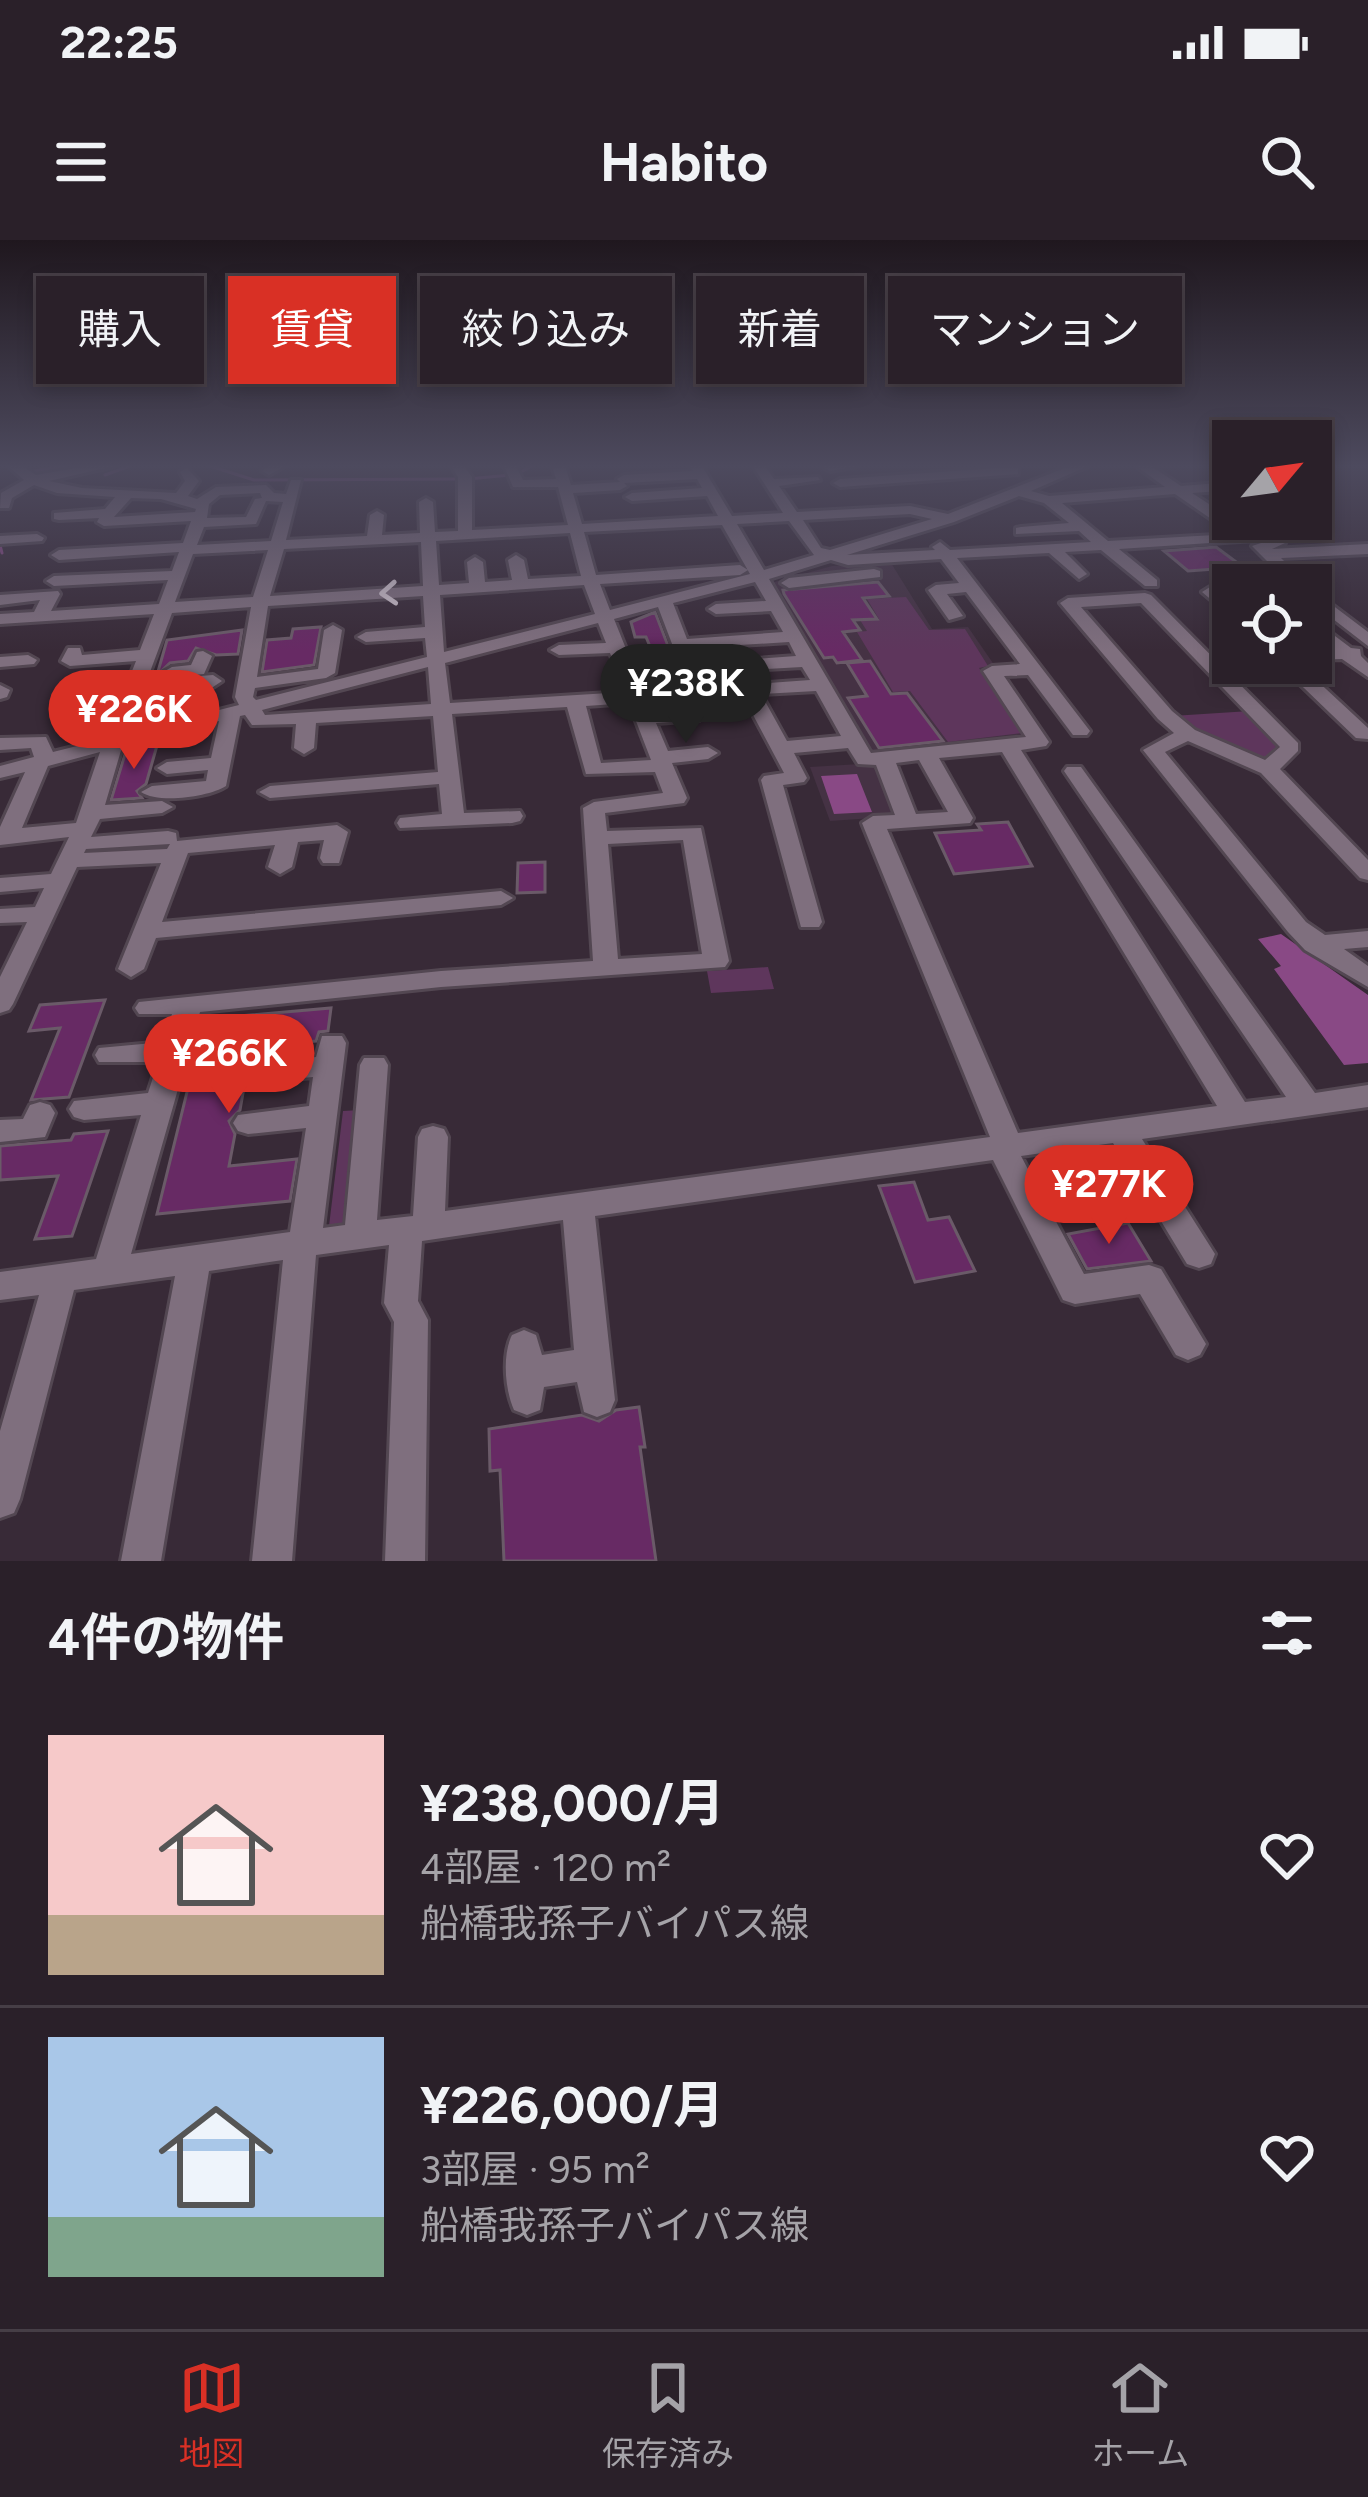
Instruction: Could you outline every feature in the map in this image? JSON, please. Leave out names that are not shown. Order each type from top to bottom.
[{"type":"street","points":[[191,528],[252,529]]},
{"type":"street","points":[[0,1004],[77,846],[196,528]]},
{"type":"street","points":[[59,555],[196,528],[278,545],[427,538],[520,576],[602,599],[664,601],[820,577],[879,574]]},
{"type":"street","points":[[0,885],[157,799],[215,787],[244,698],[260,602],[283,528]]},
{"type":"street","points":[[365,561],[374,528]]},
{"type":"street","points":[[427,528],[454,820]]},
{"type":"street","points":[[470,528],[475,558]]},
{"type":"street","points":[[0,613],[68,615],[94,621],[165,608],[260,602],[317,607],[431,590],[521,528]]},
{"type":"street","points":[[541,528],[674,534],[708,528]]},
{"type":"street","points":[[576,528],[616,648],[676,798],[594,808],[606,968]]},
{"type":"street","points":[[729,528],[865,760],[1039,742],[992,671],[1034,669]]},
{"type":"street","points":[[799,528],[816,550],[865,562],[1074,528]]},
{"type":"street","points":[[716,609],[831,556],[924,528]]},
{"type":"street","points":[[1081,528],[1151,583]]},
{"type":"street","points":[[1232,528],[1278,564]]},
{"type":"street","points":[[1128,529],[1147,543]]},
{"type":"street","points":[[603,530],[610,551]]},
{"type":"street","points":[[917,530],[942,549],[973,587],[1080,731]]},
{"type":"street","points":[[0,536],[37,546],[0,555]]},
{"type":"street","points":[[1255,540],[1259,546]]},
{"type":"street","points":[[1259,546],[1276,540]]},
{"type":"street","points":[[942,549],[1147,543],[1368,549]]},
{"type":"street","points":[[308,564],[314,544]]},
{"type":"street","points":[[1053,549],[1079,574]]},
{"type":"street","points":[[246,684],[331,680],[437,660],[602,599],[639,569],[683,567],[762,585],[880,758],[908,821]]},
{"type":"street","points":[[54,581],[178,575]]},
{"type":"street","points":[[520,576],[539,603]]},
{"type":"street","points":[[317,607],[326,578]]},
{"type":"street","points":[[68,615],[84,587],[110,586]]},
{"type":"street","points":[[956,616],[936,590],[973,587]]},
{"type":"street","points":[[0,600],[52,594],[39,617]]},
{"type":"street","points":[[1268,770],[1292,747],[1145,598],[1068,603],[1165,716],[1188,734],[1268,770],[1368,873]]},
{"type":"street","points":[[664,601],[680,645],[792,637]]},
{"type":"street","points":[[1332,612],[1368,641]]},
{"type":"street","points":[[331,680],[333,630]]},
{"type":"street","points":[[366,637],[434,632]]},
{"type":"street","points":[[1332,641],[1368,672]]},
{"type":"street","points":[[559,650],[616,648]]},
{"type":"street","points":[[74,652],[70,661],[213,681]]},
{"type":"street","points":[[1332,654],[1368,652]]},
{"type":"street","points":[[72,685],[198,670],[203,656]]},
{"type":"street","points":[[0,662],[28,660]]},
{"type":"street","points":[[806,661],[736,665],[797,778],[771,780],[809,922]]},
{"type":"street","points":[[682,674],[696,704]]},
{"type":"street","points":[[0,772],[240,711],[331,680]]},
{"type":"street","points":[[1309,684],[1363,734]]},
{"type":"street","points":[[240,711],[259,722],[575,702],[640,708],[820,685]]},
{"type":"street","points":[[575,702],[593,770],[708,753]]},
{"type":"street","points":[[304,748],[306,721]]},
{"type":"street","points":[[1188,734],[1153,750],[1314,944],[1368,979]]},
{"type":"street","points":[[0,744],[39,741],[42,762],[4,837],[77,846],[179,847],[337,832],[332,858]]},
{"type":"street","points":[[782,748],[854,741]]},
{"type":"street","points":[[1008,745],[1237,1114]]},
{"type":"street","points":[[926,754],[962,818],[873,823],[1005,1148],[1075,1290],[1149,1279],[1188,1344]]},
{"type":"street","points":[[167,768],[220,763]]},
{"type":"street","points":[[1074,771],[1307,1104]]},
{"type":"street","points":[[270,792],[449,776]]},
{"type":"street","points":[[408,823],[512,816]]},
{"type":"street","points":[[148,1008],[716,961],[693,833],[596,838]]},
{"type":"street","points":[[280,867],[288,837]]},
{"type":"street","points":[[131,969],[172,846]]},
{"type":"street","points":[[146,931],[501,898]]},
{"type":"street","points":[[0,916],[44,914]]},
{"type":"street","points":[[1314,944],[1368,939]]},
{"type":"street","points":[[110,1268],[189,1004]]},
{"type":"street","points":[[109,1055],[175,1051]]},
{"type":"street","points":[[259,1072],[330,1054],[303,1243],[272,1561]]},
{"type":"street","points":[[360,1236],[374,1065]]},
{"type":"street","points":[[0,1286],[1368,1096]]},
{"type":"street","points":[[85,1109],[160,1102]]},
{"type":"street","points":[[0,1132],[34,1129],[40,1113]]},
{"type":"street","points":[[248,1123],[322,1116]]},
{"type":"street","points":[[1121,1131],[1199,1254]]},
{"type":"street","points":[[405,1561],[411,1320],[400,1304],[433,1138]]},
{"type":"street","points":[[1044,1201],[1155,1185]]},
{"type":"street","points":[[526,1372],[595,1382],[578,1206]]},
{"type":"street","points":[[141,1561],[195,1257]]},
{"type":"street","points":[[0,1499],[61,1277]]},
{"type":"shaded area","points":[[891,563],[932,629],[968,627],[997,669],[1031,738],[871,756],[771,583],[832,566]]},
{"type":"shaded area","points":[[906,597],[929,630],[965,629],[988,666],[979,668],[1022,733],[948,742],[910,691],[893,692],[857,632],[867,631],[860,620],[879,619],[867,599]]},
{"type":"shaded area","points":[[1250,711],[1281,742],[1281,748],[1263,761],[1196,732],[1172,716]]},
{"type":"shaded area","points":[[877,763],[902,816],[830,821],[810,767]]},
{"type":"shaded area","points":[[857,774],[872,812],[834,814],[821,776]]},
{"type":"shaded area","points":[[1281,934],[1368,995],[1368,1063],[1344,1065],[1274,969],[1281,966],[1258,939]]},
{"type":"shaded area","points":[[768,967],[774,989],[711,993],[707,971]]},
{"type":"shaded area","points":[[361,1110],[349,1224],[329,1226],[343,1111]]},
{"type":"building","points":[[1216,547],[1239,564],[1212,564],[1212,569],[1188,571],[1164,551]]},
{"type":"building","points":[[878,582],[889,596],[863,598],[877,619],[853,620],[860,630],[843,632],[862,660],[837,663],[833,657],[824,658],[783,590]]},
{"type":"building","points":[[655,612],[675,654],[654,656],[646,637],[635,637],[631,622]]},
{"type":"building","points":[[321,627],[314,665],[262,672],[267,640],[291,638],[293,629]]},
{"type":"building","points":[[242,630],[238,654],[216,655],[196,648],[188,661],[170,663],[157,675],[167,640]]},
{"type":"building","points":[[870,661],[891,694],[907,693],[943,741],[879,748],[848,698],[867,696],[847,663]]},
{"type":"building","points":[[175,694],[167,718],[134,727],[144,697]]},
{"type":"building","points":[[158,742],[146,784],[137,791],[142,798],[111,800],[126,751]]},
{"type":"building","points":[[1008,822],[1032,866],[954,874],[935,833],[981,830],[977,824]]},
{"type":"building","points":[[545,862],[545,892],[517,893],[518,863]]},
{"type":"building","points":[[105,1000],[69,1097],[31,1100],[60,1028],[29,1031],[40,1005]]},
{"type":"building","points":[[331,1008],[328,1031],[319,1032],[316,1041],[253,1046],[250,1060],[240,1070],[245,1082],[240,1110],[229,1121],[235,1134],[229,1166],[297,1159],[290,1201],[157,1214],[205,1019]]},
{"type":"building","points":[[108,1131],[72,1236],[35,1239],[58,1176],[0,1180],[0,1146],[71,1140],[74,1134]]},
{"type":"building","points":[[914,1182],[928,1220],[949,1217],[975,1271],[915,1282],[879,1186]]},
{"type":"building","points":[[1128,1223],[1151,1261],[1087,1269],[1068,1234]]},
{"type":"building","points":[[639,1407],[656,1561],[504,1561],[500,1470],[490,1471],[489,1429],[582,1415],[599,1421],[616,1410]]},
{"type":"waterway","points":[[0,545],[2,553]]}]
